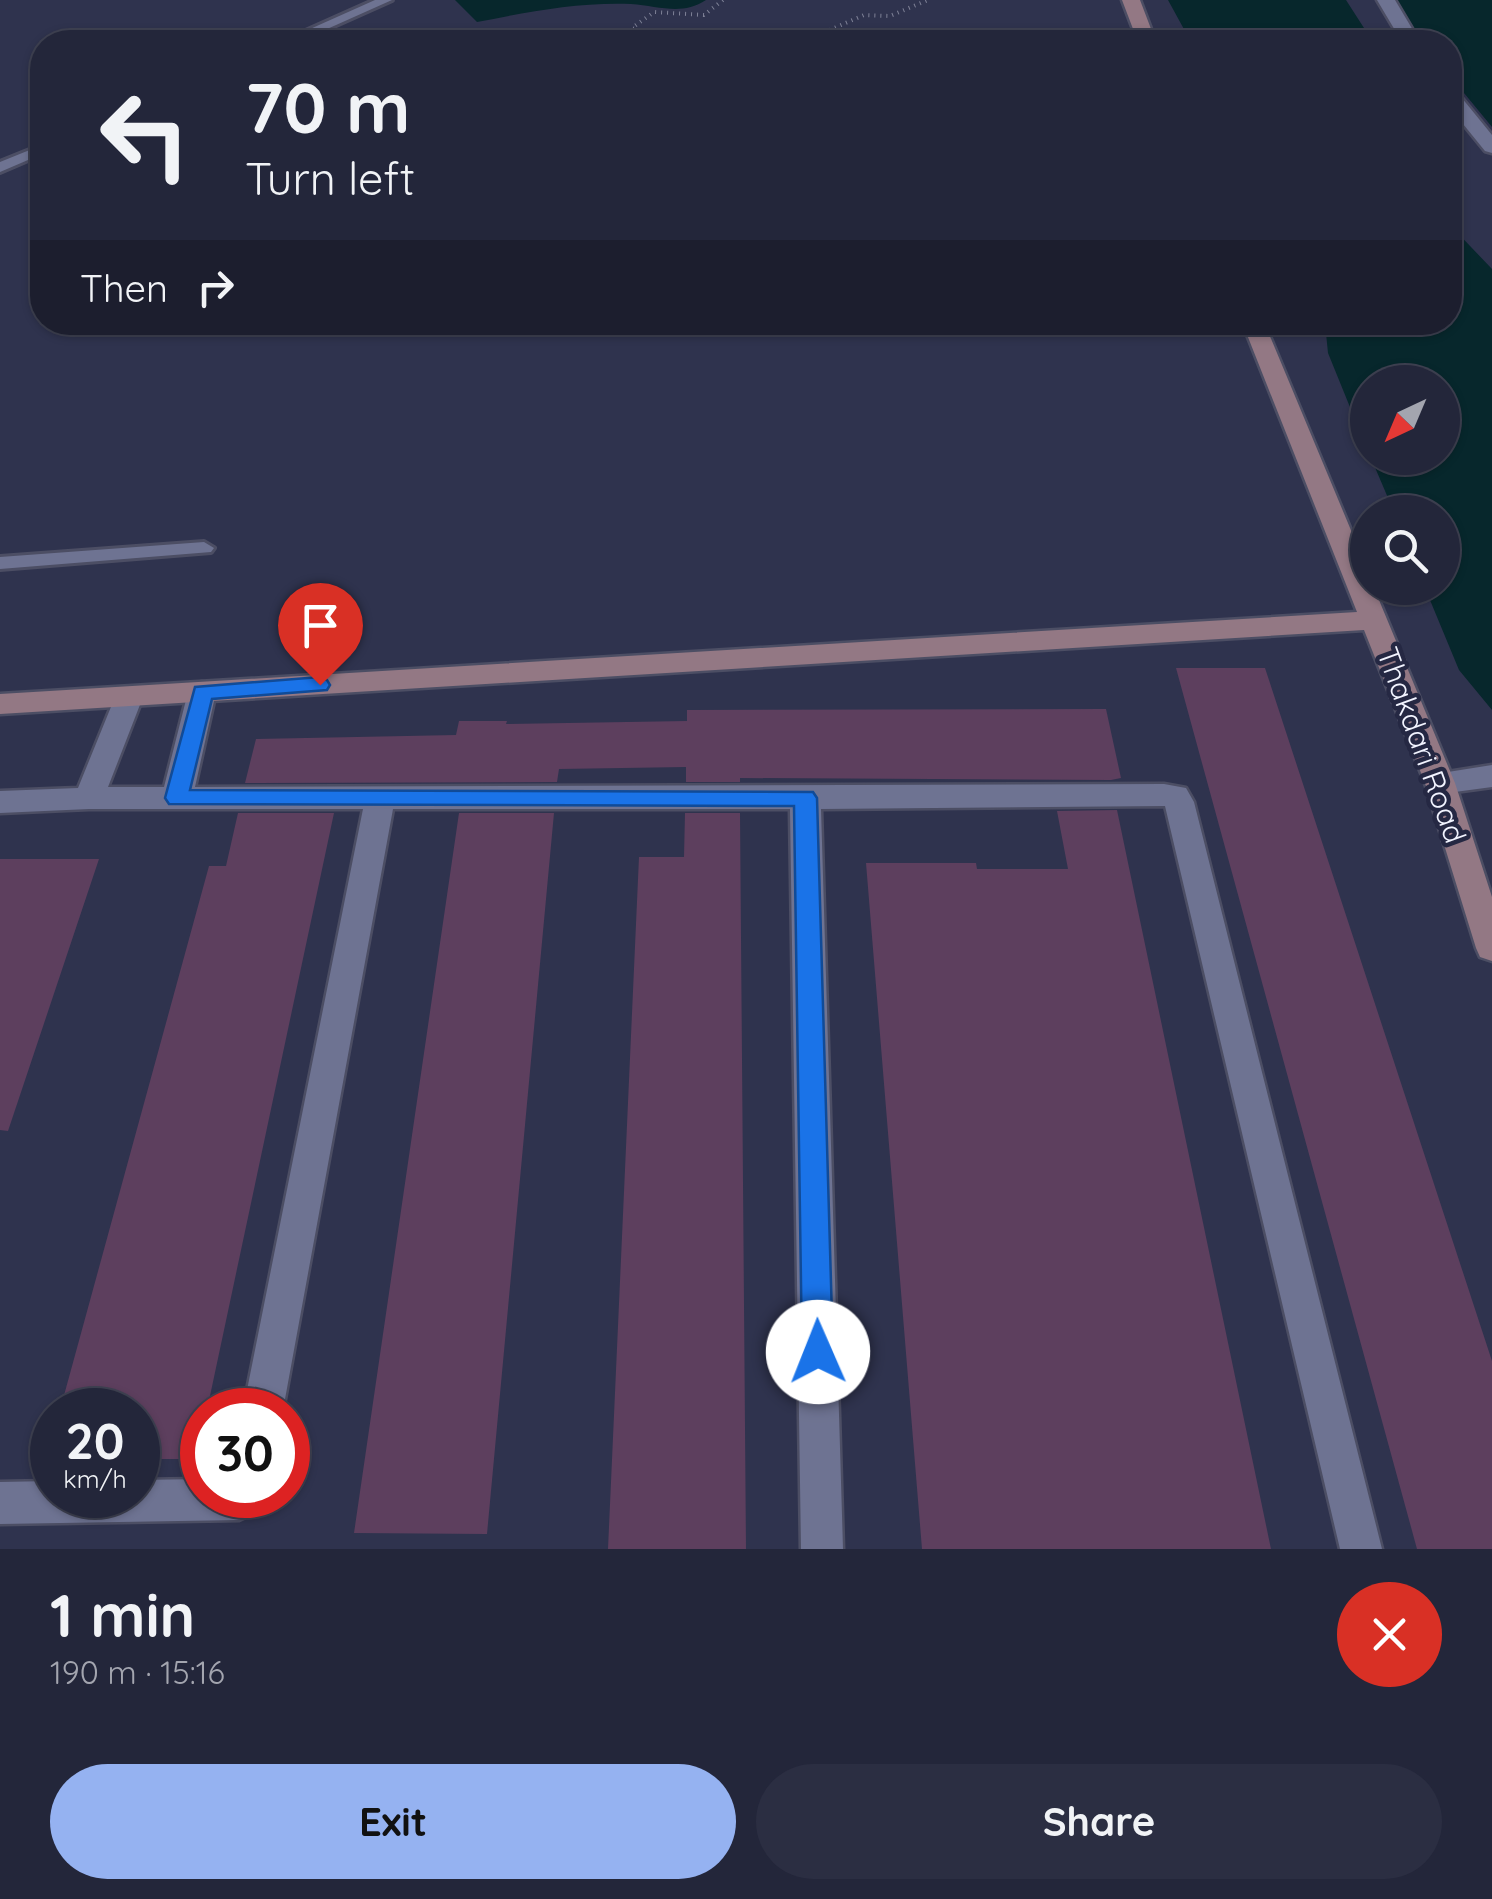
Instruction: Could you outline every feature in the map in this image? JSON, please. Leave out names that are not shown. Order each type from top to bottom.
[{"type":"street","points":[[1131,0],[1142,30]]},
{"type":"street","points":[[1386,0],[1404,30]]},
{"type":"street","points":[[1462,111],[1492,147]]},
{"type":"street","name":"Thakdari Road","points":[[1258,335],[1440,782],[1492,948]]},
{"type":"street","points":[[0,704],[1376,620]]},
{"type":"street","points":[[177,798],[202,692]]},
{"type":"street","points":[[90,798],[129,696]]},
{"type":"street","points":[[1440,782],[1492,776]]},
{"type":"street","points":[[0,802],[90,798],[1175,796],[1360,1549]]},
{"type":"street","points":[[267,1388],[380,798]]},
{"type":"street","points":[[805,798],[822,1549]]},
{"type":"street","points":[[0,1504],[180,1500]]},
{"type":"lane","points":[[316,30],[386,0]]},
{"type":"lane","points":[[0,168],[30,154]]},
{"type":"lane","points":[[0,563],[204,548]]},
{"type":"path","points":[[637,30],[632,28],[654,12],[704,16],[723,0]]},
{"type":"path","points":[[830,30],[864,15],[890,16],[928,0]]},
{"type":"shaded area","points":[[455,0],[706,0],[679,9],[631,4],[572,6],[477,22]]},
{"type":"shaded area","points":[[1168,0],[1346,0],[1365,30],[1184,30]]},
{"type":"shaded area","points":[[1393,0],[1492,0],[1492,127],[1462,91],[1462,30],[1414,30]]},
{"type":"shaded area","points":[[1462,238],[1492,269],[1492,710],[1459,670],[1432,605],[1460,605],[1460,495],[1387,495],[1378,475],[1460,475],[1460,365],[1350,365],[1350,407],[1328,353],[1326,335],[1462,335]]},
{"type":"building","points":[[1176,668],[1265,668],[1492,1361],[1492,1549],[1417,1549]]},
{"type":"building","points":[[1106,709],[1121,778],[1111,780],[740,778],[740,782],[686,782],[686,767],[559,769],[557,782],[245,783],[256,739],[456,735],[459,721],[687,721],[687,710]]},
{"type":"building","points":[[1117,810],[1271,1549],[922,1549],[866,863],[976,863],[977,869],[1068,869],[1057,811]]},
{"type":"building","points":[[238,813],[334,813],[212,1388],[180,1388],[180,1459],[160,1459],[160,1388],[66,1388],[209,866],[226,866]]},
{"type":"building","points":[[459,813],[554,813],[487,1534],[354,1533]]},
{"type":"building","points":[[685,813],[740,813],[746,1549],[608,1549],[639,857],[684,857]]},
{"type":"building","points":[[0,859],[99,859],[8,1131],[0,1130]]},
{"type":"route","points":[[320,685],[202,692],[177,798],[805,798],[818,1352]]}]
